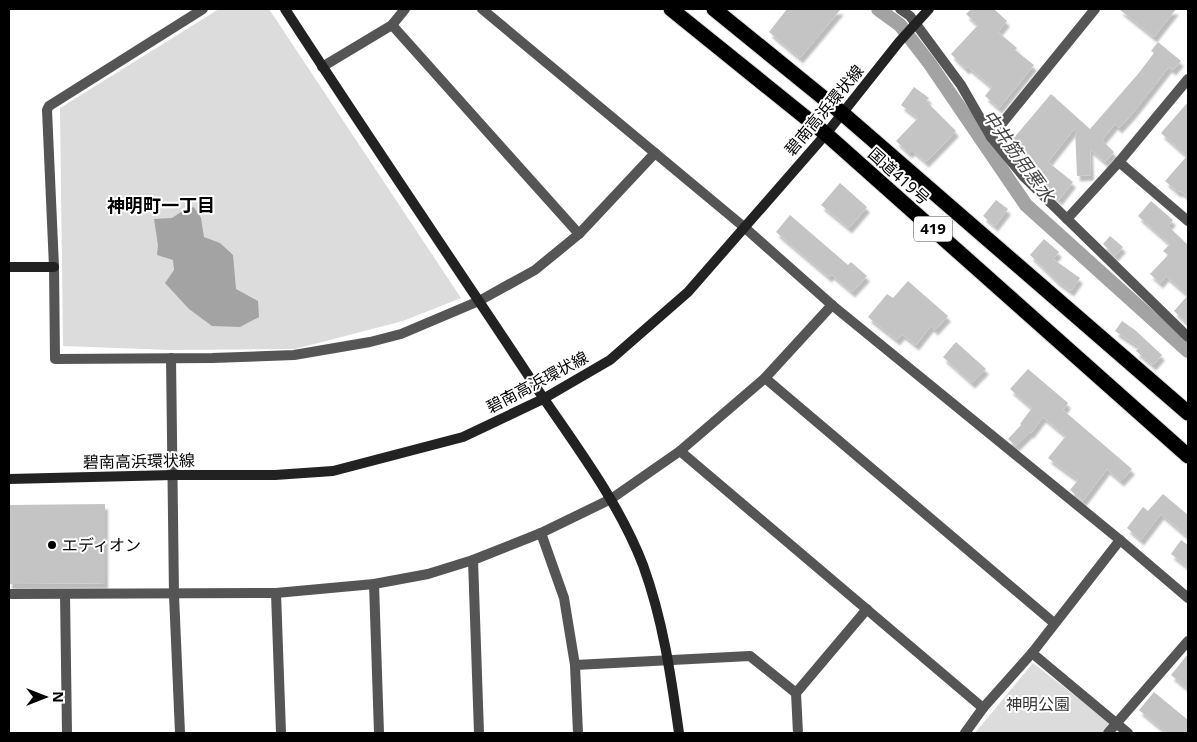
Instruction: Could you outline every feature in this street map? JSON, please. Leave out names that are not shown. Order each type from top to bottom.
[{"type":"highway","name":"国道419号","points":[[671,9],[826,134],[1188,456]]},
{"type":"highway","name":"国道419号","points":[[714,9],[842,113],[1188,413]]},
{"type":"main road","points":[[284,9],[611,498],[643,565],[659,617],[668,659],[679,733]]},
{"type":"main road","name":"碧南高浜環状線","points":[[9,478],[275,475],[333,471],[463,437],[543,398],[610,360],[688,292],[826,134],[899,42],[929,9]]},
{"type":"main road","points":[[9,267],[54,267]]},
{"type":"street","points":[[204,9],[49,106],[47,110],[54,267],[55,358],[212,358],[294,355],[370,342],[400,334],[479,301],[534,270],[579,234],[656,153]]},
{"type":"street","points":[[322,67],[392,25],[405,9]]},
{"type":"street","points":[[482,9],[744,227],[832,305],[1120,540],[1188,598]]},
{"type":"street","points":[[900,9],[910,16],[960,86],[991,137],[1024,177],[1188,337]]},
{"type":"street","points":[[991,137],[1095,9]]},
{"type":"street","points":[[392,25],[579,234]]},
{"type":"street","points":[[1067,219],[1119,162],[1188,79]]},
{"type":"street","points":[[1119,162],[1188,221]]},
{"type":"street","points":[[9,594],[276,594],[374,584],[428,574],[473,560],[541,533],[611,498],[680,451],[764,378],[832,305]]},
{"type":"street","points":[[170,358],[174,475],[174,595],[180,733]]},
{"type":"street","points":[[764,378],[1054,623]]},
{"type":"street","points":[[680,451],[984,708]]},
{"type":"street","points":[[541,533],[564,598],[575,665],[578,733]]},
{"type":"street","points":[[965,733],[1032,653],[1120,540]]},
{"type":"street","points":[[473,560],[479,733]]},
{"type":"street","points":[[374,584],[379,733]]},
{"type":"street","points":[[65,594],[67,733]]},
{"type":"street","points":[[276,594],[281,733]]},
{"type":"street","points":[[798,733],[796,692],[867,609]]},
{"type":"street","points":[[1108,733],[1188,641]]},
{"type":"street","points":[[1032,653],[1128,733]]},
{"type":"street","points":[[575,665],[750,656],[796,692]]},
{"type":"green space","points":[[219,9],[269,9],[461,298],[403,321],[295,349],[171,350],[63,346],[60,108]]},
{"type":"green space","name":"神明公園","points":[[1033,663],[1110,723],[1102,733],[975,733]]},
{"type":"shaded area","points":[[194,207],[201,218],[204,237],[220,243],[233,255],[236,289],[258,301],[259,317],[240,327],[212,326],[189,309],[165,283],[174,270],[173,260],[157,255],[158,245],[154,219],[172,218],[184,210]]},
{"type":"building","points":[[787,9],[841,9],[800,58],[769,32]]},
{"type":"building","points":[[971,9],[994,9],[1007,21],[998,32],[1017,48],[1015,50],[1034,65],[999,108],[985,96],[992,87],[968,67],[966,69],[951,54],[978,25],[966,14]]},
{"type":"building","points":[[1119,9],[1176,9],[1154,37]]},
{"type":"building","points":[[1158,42],[1181,61],[1173,70],[1169,67],[1132,114],[1119,128],[1115,124],[1102,140],[1114,152],[1105,162],[1090,149],[1091,175],[1077,176],[1075,128],[1048,162],[1073,182],[1059,200],[1038,181],[1043,175],[1021,154],[1018,158],[1007,146],[1051,94],[1090,129],[1138,74],[1154,53],[1151,51]]},
{"type":"building","points":[[914,87],[929,98],[926,101],[956,131],[926,162],[912,150],[909,153],[896,141],[918,118],[901,105]]},
{"type":"building","points":[[1188,102],[1188,197],[1180,191],[1178,192],[1165,181],[1187,156],[1161,133]]},
{"type":"building","points":[[840,183],[867,207],[849,228],[821,205]]},
{"type":"building","points":[[996,200],[1008,209],[995,226],[983,216]]},
{"type":"building","points":[[1151,201],[1173,220],[1168,226],[1188,245],[1188,295],[1166,276],[1160,283],[1150,274],[1168,255],[1163,251],[1170,244],[1138,216]]},
{"type":"building","points":[[790,215],[848,265],[851,262],[867,276],[852,292],[831,274],[829,277],[776,232]]},
{"type":"building","points":[[1110,236],[1123,247],[1115,256],[1103,244]]},
{"type":"building","points":[[1044,239],[1059,252],[1053,259],[1080,278],[1071,291],[1057,281],[1030,255]]},
{"type":"building","points":[[908,281],[948,316],[935,330],[931,326],[916,345],[902,334],[897,340],[868,317],[887,294],[893,298]]},
{"type":"building","points":[[1188,295],[1188,324],[1174,311]]},
{"type":"building","points":[[1122,321],[1135,330],[1162,355],[1153,365],[1136,351],[1139,347],[1115,331]]},
{"type":"building","points":[[956,342],[986,369],[972,383],[943,357]]},
{"type":"building","points":[[1028,369],[1068,403],[1063,410],[1132,469],[1121,481],[1107,469],[1083,501],[1070,490],[1078,480],[1048,458],[1066,436],[1043,417],[1031,433],[1016,446],[1008,439],[1021,425],[1032,408],[1010,389]]},
{"type":"building","points":[[1163,494],[1188,515],[1188,537],[1161,514],[1141,540],[1127,528],[1143,507],[1148,511]]},
{"type":"building","points":[[105,504],[105,583],[9,584],[9,505]]},
{"type":"building","points":[[1181,540],[1188,545],[1188,567],[1171,554]]},
{"type":"building","points":[[1188,654],[1188,689],[1171,675]]},
{"type":"building","points":[[1154,692],[1188,720],[1188,733],[1167,733],[1139,710]]},
{"type":"waterway","name":"中井筋用悪水","points":[[878,9],[900,25],[930,64],[1026,205],[1188,351]]},
{"type":"place","name":"エディオン","points":[[52,545]]},
{"type":"district","name":"神明町一丁目","points":[[161,206]]}]
